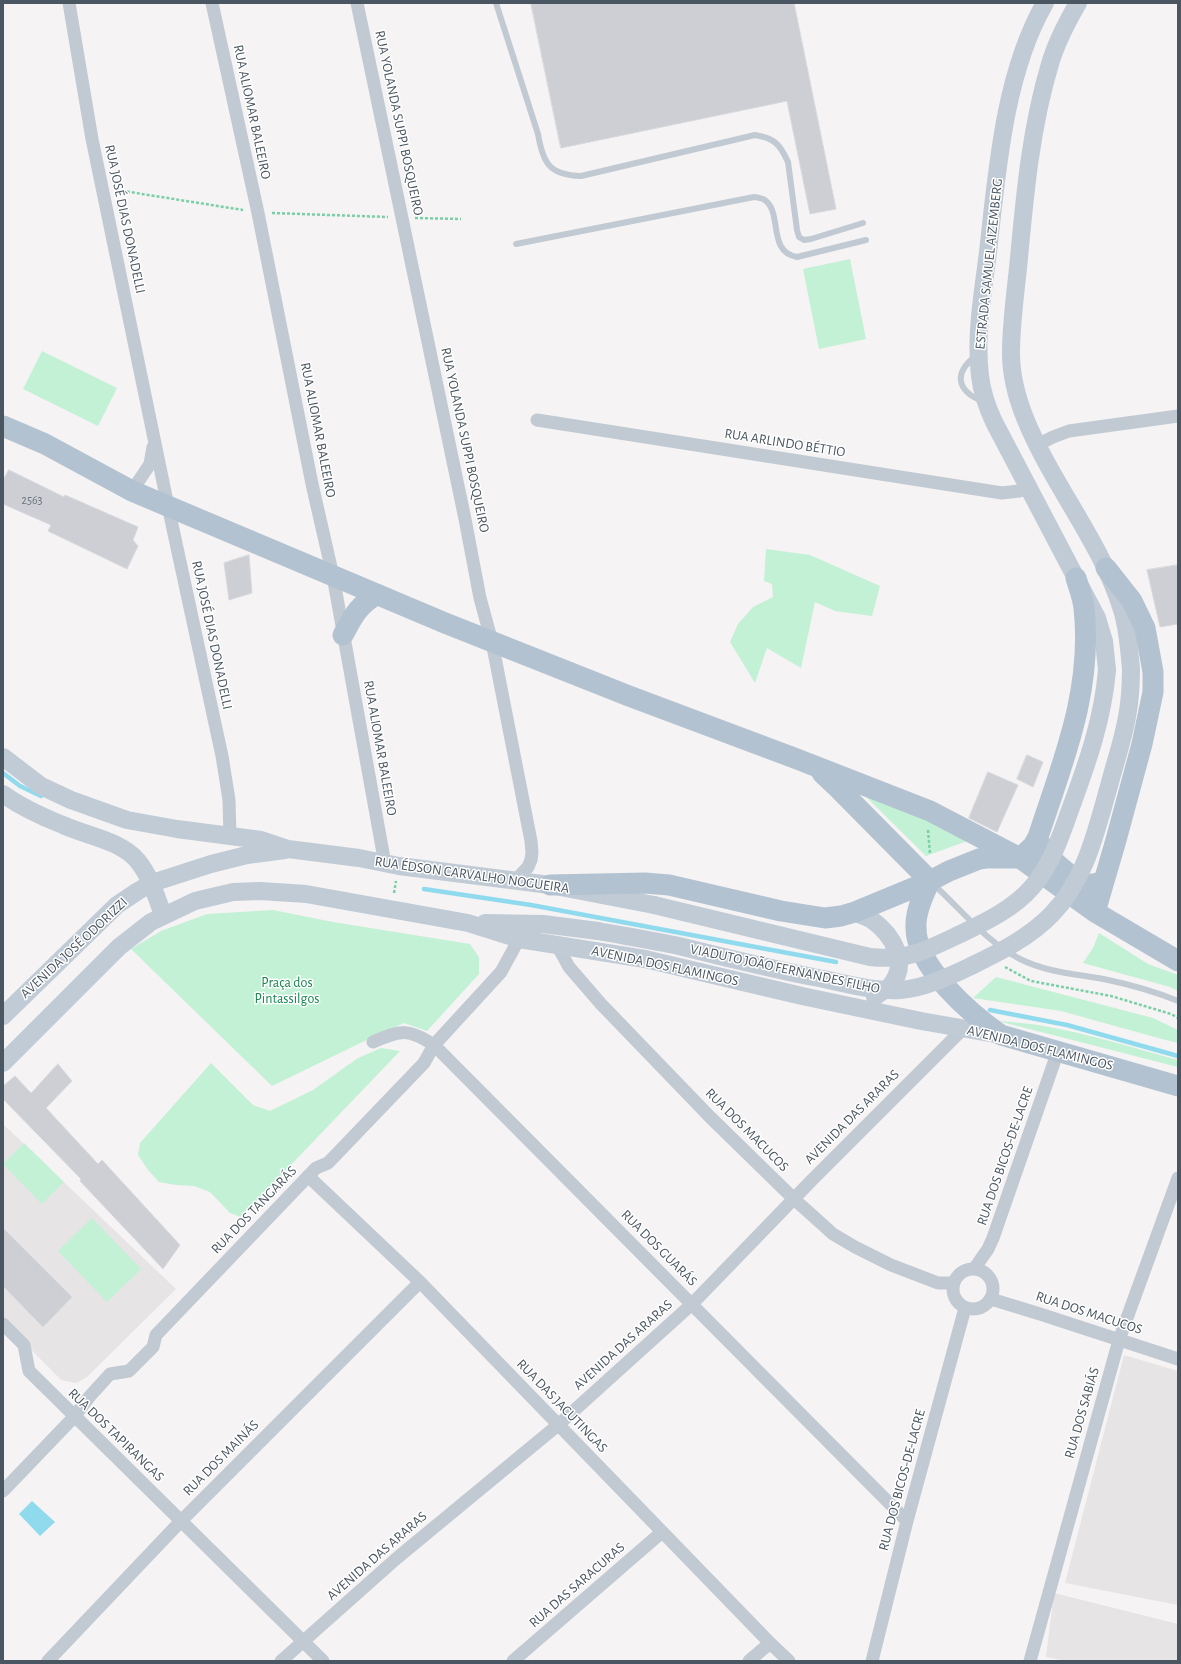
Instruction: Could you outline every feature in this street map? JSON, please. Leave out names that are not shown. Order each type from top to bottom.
[{"type":"main road","name":"ESTRADA SAMUEL AIZEMBERG","points":[[1045,3],[1032,27],[1012,90],[1007,116],[994,201],[981,313],[979,354],[980,374],[986,403],[1028,488],[1090,603],[1102,630],[1107,670]]},
{"type":"main road","name":"ESTRADA SAMUEL AIZEMBERG","points":[[1078,3],[1050,62],[1036,116],[1024,199],[1011,354],[1014,387],[1024,417],[1037,445],[1106,568],[1122,610],[1128,633],[1131,669]]},
{"type":"main road","points":[[3,426],[45,444],[132,491],[333,576],[492,642],[930,811],[1020,858],[1095,912],[1178,961]]},
{"type":"main road","points":[[1095,912],[1142,744],[1153,692],[1153,672],[1145,628],[1132,601],[1106,568]]},
{"type":"main road","points":[[550,885],[644,883],[669,885],[805,916],[826,918],[855,912],[930,871],[949,871],[979,859],[1020,858],[1033,846],[1038,837],[1080,703],[1085,673],[1084,607],[1076,578]]},
{"type":"main road","points":[[343,635],[356,611],[365,602],[377,594]]},
{"type":"main road","name":"VIADUTO JOÃO FERNANDES FILHO","points":[[468,923],[543,924],[598,931],[676,946],[782,971],[877,989],[902,990],[946,977],[983,960],[1017,941],[1041,924],[1064,900],[1075,884],[1088,856],[1095,835],[1124,731],[1129,700],[1131,669]]},
{"type":"main road","name":"VIADUTO JOÃO FERNANDES FILHO","points":[[654,905],[870,957],[886,959],[915,954],[966,932],[1001,913],[1022,898],[1033,887],[1046,866],[1067,819],[1098,729],[1103,708],[1107,670]]},
{"type":"main road","points":[[3,757],[41,786],[127,820],[230,837],[261,840],[288,849]]},
{"type":"main road","points":[[811,764],[930,871]]},
{"type":"main road","points":[[3,794],[63,826],[111,843],[136,859],[152,884],[157,919],[119,947],[3,1063]]},
{"type":"main road","points":[[1038,837],[1041,847],[1049,857],[1082,882],[1089,884],[1103,881]]},
{"type":"main road","name":"RUA ÉDSON CARVALHO NOGUEIRA","points":[[288,849],[359,858],[391,870],[399,866],[516,880],[654,905]]},
{"type":"main road","name":"AVENIDA JOSÉ ODORIZZI","points":[[3,1016],[117,905],[138,891],[152,884],[211,864],[247,855],[288,849]]},
{"type":"main road","points":[[930,871],[916,920],[916,934],[920,948],[929,964],[956,997],[978,1018],[1001,1035]]},
{"type":"main road","name":"AVENIDA DOS FLAMINGOS","points":[[157,919],[195,901],[233,892],[260,891],[306,894],[468,923],[519,939],[645,959],[847,1005],[1001,1035],[1172,1082]]},
{"type":"main road","points":[[847,1005],[873,998],[889,986],[897,975],[900,964],[899,954],[888,936],[871,920],[855,912]]},
{"type":"street","name":"RUA JOSÉ DIAS DONADELLI","points":[[69,3],[92,139],[154,441],[222,756],[229,800],[230,837]]},
{"type":"street","name":"RUA ALIOMAR BALEEIRO","points":[[212,3],[258,213],[312,484],[333,576],[343,635],[391,870]]},
{"type":"street","name":"RUA YOLANDA SUPPI BOSQUEIRO","points":[[357,3],[465,519],[480,598],[492,642],[531,841],[531,860],[528,867],[516,880]]},
{"type":"street","points":[[1032,27],[1033,3]]},
{"type":"street","points":[[1037,445],[1069,431],[1178,416]]},
{"type":"street","name":"RUA ARLINDO BÉTTIO","points":[[537,420],[1002,493],[1019,491],[1028,488]]},
{"type":"street","name":"RUA JOSÉ DIAS DONADELLI","points":[[132,491],[150,464],[154,441]]},
{"type":"street","name":"RUA DOS TANGARÁS","points":[[3,1491],[74,1417],[90,1396],[110,1374],[129,1371],[153,1347],[156,1335],[308,1176],[316,1168],[328,1163],[424,1062],[434,1045],[493,983],[504,967],[519,939]]},
{"type":"street","name":"RUA DOS MACUCOS","points":[[557,945],[569,967],[601,1004],[710,1117],[794,1199],[833,1234],[891,1265],[938,1283],[953,1283]]},
{"type":"street","name":"AVENIDA DAS ARARAS","points":[[281,1661],[397,1558],[558,1425],[692,1304],[964,1028]]},
{"type":"street","name":"RUA DOS GUARÁS","points":[[373,1042],[399,1033],[409,1032],[434,1045],[907,1521]]},
{"type":"street","name":"RUA DOS BICOS-DE-LACRE","points":[[974,1269],[988,1249],[993,1238],[1058,1051]]},
{"type":"street","name":"RUA DAS JACUTINGAS","points":[[308,1176],[420,1282],[789,1661]]},
{"type":"street","name":"RUA DOS SABIÁS","points":[[1030,1661],[1119,1340],[1178,1178]]},
{"type":"street","points":[[974,1269],[986,1274],[991,1279],[993,1286],[991,1299],[982,1307],[971,1309],[960,1305],[953,1295],[953,1283],[956,1277],[961,1273],[974,1269]]},
{"type":"street","name":"RUA DOS MAINÁS","points":[[48,1661],[181,1521],[420,1282]]},
{"type":"street","name":"RUA DOS MACUCOS","points":[[991,1299],[1178,1358]]},
{"type":"street","name":"RUA DOS BICOS-DE-LACRE","points":[[872,1661],[907,1521],[965,1308]]},
{"type":"street","name":"RUA DOS TAPIRANGAS","points":[[3,1324],[24,1345],[29,1371],[323,1661]]},
{"type":"street","name":"RUA DAS SARACURAS","points":[[513,1661],[662,1532]]},
{"type":"street","points":[[749,1661],[770,1643]]},
{"type":"lane","points":[[496,3],[538,134],[541,154],[548,164],[555,170],[565,175],[581,176],[755,135],[768,137],[780,148],[788,162],[799,237],[804,240],[811,239],[862,223]]},
{"type":"lane","points":[[516,244],[754,197],[764,199],[770,207],[781,249],[789,256],[797,257],[866,240]]},
{"type":"lane","points":[[930,871],[947,896],[981,931],[999,946],[1020,958],[1055,971],[1130,985],[1178,1001]]},
{"type":"path","points":[[102,188],[258,213],[461,219]]},
{"type":"path","points":[[928,826],[930,871]]},
{"type":"path","points":[[391,870],[393,900]]},
{"type":"path","points":[[1000,963],[1012,972],[1031,981],[1111,996],[1170,1014],[1178,1018]]},
{"type":"shaded area","points":[[3,1124],[176,1289],[87,1377],[76,1383],[61,1380],[3,1321]]},
{"type":"shaded area","points":[[1124,1355],[1178,1371],[1178,1605],[1065,1583]]},
{"type":"shaded area","points":[[1054,1593],[1178,1624],[1178,1661],[1067,1661],[1046,1657]]},
{"type":"green space","points":[[850,259],[866,339],[819,349],[803,269]]},
{"type":"green space","points":[[42,351],[117,388],[98,426],[23,389]]},
{"type":"green space","points":[[766,549],[810,555],[880,586],[872,616],[835,611],[815,602],[801,668],[767,648],[755,683],[730,642],[738,624],[753,607],[773,597],[772,584],[764,581]]},
{"type":"green space","points":[[856,787],[970,840],[926,856]]},
{"type":"green space","name":"Praça dos Pintassilgos","points":[[273,910],[333,922],[470,944],[479,957],[479,974],[427,1031],[404,1023],[272,1086],[131,949],[161,931],[207,914]]},
{"type":"green space","points":[[1099,933],[1148,964],[1178,975],[1178,991],[1170,987],[1083,963],[1093,948]]},
{"type":"green space","points":[[996,977],[1153,1018],[1178,1030],[1178,1043],[1061,1011],[973,998]]},
{"type":"green space","points":[[998,1021],[1067,1030],[1111,1041],[1178,1060],[1178,1067]]},
{"type":"green space","points":[[381,1048],[400,1051],[241,1217],[230,1213],[210,1192],[194,1186],[159,1182],[148,1170],[138,1155],[140,1143],[211,1063],[253,1105],[270,1111],[313,1090],[358,1058]]},
{"type":"green space","points":[[24,1143],[64,1182],[42,1204],[3,1164]]},
{"type":"green space","points":[[92,1218],[141,1269],[107,1302],[58,1251]]},
{"type":"water","points":[[32,1501],[55,1522],[40,1536],[19,1514]]},
{"type":"building","points":[[531,3],[794,3],[836,209],[810,214],[787,101],[561,148]]},
{"type":"building","points":[[9,470],[64,497],[65,495],[138,527],[133,540],[138,546],[127,569],[48,531],[51,525],[3,504],[3,480]]},
{"type":"building","points":[[249,555],[252,593],[229,600],[224,563]]},
{"type":"building","points":[[1178,565],[1178,624],[1160,627],[1147,570]]},
{"type":"building","points":[[1027,755],[1043,762],[1033,787],[1017,779]]},
{"type":"building","points":[[988,772],[1018,785],[997,832],[969,818]]},
{"type":"building","points":[[58,1064],[72,1081],[46,1108],[98,1164],[102,1160],[180,1245],[163,1269],[80,1181],[81,1179],[3,1099],[3,1086],[15,1076],[31,1093]]},
{"type":"building","points":[[3,1228],[72,1297],[43,1327],[3,1286]]},
{"type":"waterway","points":[[3,773],[20,786],[41,796]]},
{"type":"waterway","points":[[424,889],[531,905],[836,962]]},
{"type":"waterway","points":[[990,1010],[1067,1025],[1178,1056]]}]
